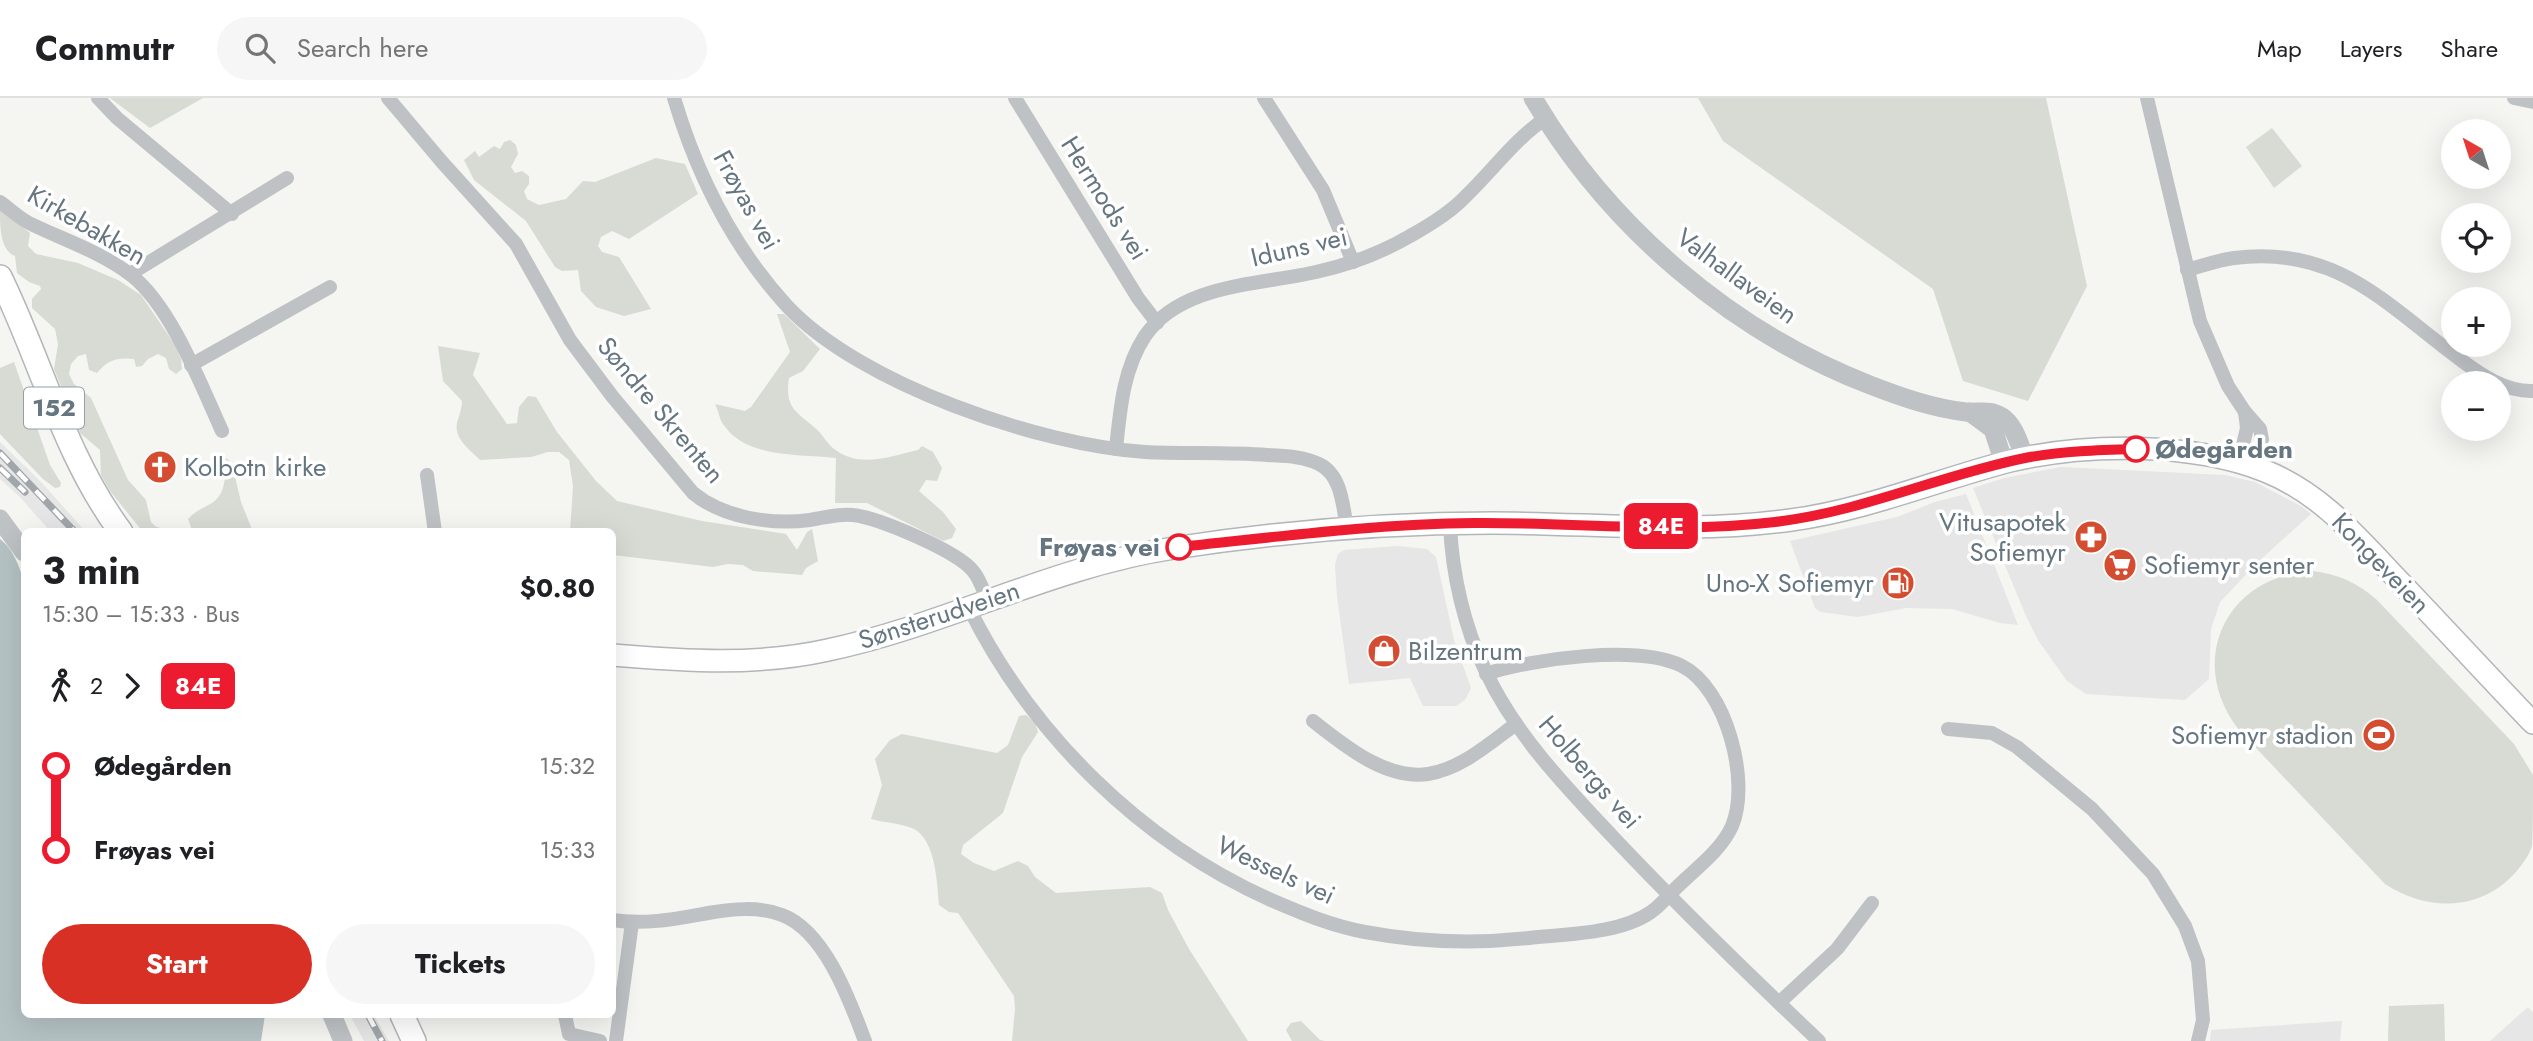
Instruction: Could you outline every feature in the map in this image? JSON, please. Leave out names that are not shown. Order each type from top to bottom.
[{"type":"main road","name":"152","points":[[0,277],[74,455],[92,490],[118,528]]},
{"type":"main road","name":"Sønsterudveien","points":[[616,655],[703,661],[779,658],[852,644],[1076,570],[1149,552],[1248,539],[1347,529],[1450,524],[1687,527],[1763,524],[1836,512],[2015,460],[2084,451],[2146,449],[2205,455],[2248,465]]},
{"type":"main road","name":"Kongeveien","points":[[2248,465],[2298,486],[2337,517],[2533,723]]},
{"type":"main road","points":[[403,1018],[414,1041]]},
{"type":"street","points":[[98,98],[117,118],[232,214]]},
{"type":"street","name":"Søndre Skrenten","points":[[388,98],[516,244],[570,340],[612,396],[693,493],[715,508],[764,519],[790,521],[852,514],[873,519],[957,557],[973,570],[977,603]]},
{"type":"street","name":"Frøyas vei","points":[[674,98],[702,178],[724,221],[756,268],[787,305],[839,348],[884,373],[967,410],[1038,433],[1116,449],[1283,456],[1318,463],[1330,472],[1336,482],[1347,529]]},
{"type":"street","name":"Hermods vei","points":[[1015,98],[1157,323]]},
{"type":"street","points":[[1264,98],[1323,190],[1353,262]]},
{"type":"street","name":"Valhallaveien","points":[[1533,98],[1600,190],[1630,223],[1675,268],[1724,306],[1794,349],[1842,373],[1916,402],[1970,412],[1989,411],[2005,419],[2015,434],[2015,460]]},
{"type":"street","points":[[2147,98],[2200,321],[2222,374],[2245,412],[2262,433],[2248,465]]},
{"type":"street","points":[[2514,98],[2533,102]]},
{"type":"street","name":"Iduns vei","points":[[1116,449],[1121,405],[1128,376],[1145,336],[1157,323],[1176,309],[1212,293],[1353,262],[1401,241],[1448,212],[1522,137],[1546,118]]},
{"type":"street","points":[[130,274],[287,178]]},
{"type":"street","name":"Kirkebakken","points":[[0,202],[28,223],[65,239],[130,274],[145,287],[163,313],[191,365],[222,431]]},
{"type":"street","points":[[2187,270],[2233,258],[2286,256],[2319,263],[2348,276],[2380,296],[2484,377],[2523,392],[2533,391]]},
{"type":"street","points":[[191,365],[330,287]]},
{"type":"street","points":[[427,475],[434,528]]},
{"type":"street","points":[[0,519],[21,548]]},
{"type":"street","name":"Holbergs vei","points":[[1450,524],[1453,559],[1465,620],[1486,674],[1516,723],[1572,793],[1668,896],[1819,1041]]},
{"type":"street","name":"Wessels vei","points":[[977,603],[983,634],[1028,702],[1095,780],[1159,836],[1204,866],[1290,909],[1365,932],[1462,942],[1586,932],[1625,925],[1654,911],[1722,843],[1732,825],[1738,804],[1736,770],[1731,737],[1719,705],[1698,678],[1686,667],[1671,661],[1630,656],[1556,659],[1514,664],[1486,674]]},
{"type":"street","points":[[1312,721],[1341,743],[1378,764],[1397,771],[1427,774],[1455,765],[1484,748],[1516,723]]},
{"type":"street","points":[[1948,729],[1992,733],[2017,747],[2092,809],[2153,874],[2185,926],[2198,961],[2203,1020],[2198,1041]]},
{"type":"street","points":[[1779,1003],[1837,949],[1872,903]]},
{"type":"street","points":[[616,921],[649,923],[746,909],[762,909],[783,915],[805,931],[830,961],[851,1003],[865,1041]]},
{"type":"street","points":[[616,1041],[632,923]]},
{"type":"street","points":[[333,1018],[343,1041]]},
{"type":"street","points":[[566,1018],[569,1034],[600,1041]]},
{"type":"shaded area","points":[[110,98],[203,98],[150,128]]},
{"type":"shaded area","points":[[1698,98],[2046,98],[2087,286],[2028,401],[1963,381],[1933,289],[1723,141]]},
{"type":"shaded area","points":[[2272,128],[2302,166],[2274,188],[2246,147]]},
{"type":"shaded area","points":[[510,140],[516,145],[518,154],[511,167],[515,173],[522,171],[529,176],[529,184],[524,191],[527,199],[539,205],[566,199],[583,181],[595,182],[656,158],[685,164],[698,194],[629,239],[612,231],[601,237],[598,246],[602,252],[619,257],[651,309],[624,316],[596,307],[581,291],[578,270],[562,271],[555,267],[526,221],[474,180],[464,160],[475,151],[479,157],[494,146],[500,149],[504,142]]},
{"type":"shaded area","points":[[0,209],[30,233],[28,246],[36,254],[78,263],[118,280],[141,295],[175,345],[182,369],[176,374],[169,369],[166,358],[158,354],[142,366],[136,367],[134,359],[113,360],[97,373],[89,370],[86,354],[78,356],[71,364],[69,374],[74,384],[91,398],[128,480],[146,500],[151,522],[160,528],[140,528],[110,491],[101,475],[100,450],[80,433],[54,369],[58,344],[55,329],[32,308],[32,299],[41,289],[40,286],[17,273],[15,256],[6,249]]},
{"type":"shaded area","points":[[777,314],[784,314],[820,349],[803,371],[789,378],[788,396],[792,407],[834,449],[846,456],[877,459],[918,450],[922,446],[933,452],[942,468],[937,481],[926,480],[919,491],[943,512],[956,529],[952,538],[943,541],[867,503],[835,503],[836,458],[790,455],[759,449],[745,444],[723,424],[715,404],[745,411],[751,407],[790,352]]},
{"type":"shaded area","points":[[438,346],[480,353],[473,375],[507,424],[517,423],[519,407],[528,396],[536,397],[557,432],[596,481],[617,501],[702,521],[786,534],[797,550],[807,532],[812,529],[818,561],[806,568],[802,575],[753,571],[743,565],[713,567],[616,555],[616,528],[570,528],[573,486],[569,460],[559,452],[548,452],[531,457],[480,460],[458,434],[457,423],[462,401],[443,381]]},
{"type":"shaded area","points":[[14,362],[50,465],[61,483],[60,487],[55,488],[43,479],[0,434],[0,368]]},
{"type":"shaded area","points":[[0,442],[82,528],[47,528],[0,479]]},
{"type":"shaded area","points":[[221,456],[229,460],[251,528],[191,528],[188,519],[216,500],[223,487],[225,477],[220,472],[212,472],[210,463]]},
{"type":"shaded area","points":[[2061,467],[2225,475],[2255,482],[2311,514],[2259,561],[2220,602],[2211,629],[2209,679],[2185,700],[2086,694],[2067,681],[2038,640],[1973,488],[2004,478]]},
{"type":"shaded area","points":[[1966,494],[2018,625],[2000,623],[1952,609],[1906,608],[1858,617],[1821,612],[1815,608],[1790,541],[1897,517],[1935,502]]},
{"type":"shaded area","points":[[0,539],[14,557],[21,572],[21,1018],[265,1018],[261,1041],[0,1041]]},
{"type":"shaded area","points":[[1398,546],[1427,549],[1436,557],[1454,640],[1471,688],[1465,700],[1456,706],[1423,706],[1410,678],[1349,684],[1337,596],[1335,565],[1338,554],[1344,550]]},
{"type":"shaded area","points":[[2313,571],[2347,580],[2377,600],[2514,744],[2533,775],[2531,850],[2514,874],[2485,895],[2469,901],[2435,903],[2401,893],[2385,884],[2239,730],[2223,704],[2216,677],[2216,650],[2223,626],[2237,605],[2257,588],[2283,576]]},
{"type":"shaded area","points":[[1026,715],[1035,723],[1038,732],[1022,757],[1003,813],[963,845],[961,854],[994,871],[1018,861],[1028,866],[1035,877],[1056,893],[1150,887],[1162,893],[1189,949],[1248,1041],[1012,1041],[1014,996],[958,913],[949,912],[939,905],[934,863],[927,843],[914,829],[871,819],[882,785],[875,759],[890,740],[902,734],[997,753],[1008,745],[1019,716]]},
{"type":"shaded area","points":[[2444,1004],[2445,1041],[2388,1041],[2389,1006]]},
{"type":"shaded area","points":[[2528,1007],[2533,1013],[2533,1041],[2490,1041]]},
{"type":"shaded area","points":[[352,1018],[376,1018],[389,1041],[364,1041]]},
{"type":"shaded area","points":[[1301,1021],[1320,1040],[1325,1041],[1292,1041],[1286,1030],[1291,1023]]},
{"type":"shaded area","points":[[2342,1021],[2340,1041],[2210,1041],[2211,1030]]},
{"type":"railway","points":[[0,453],[71,528]]},
{"type":"railway","points":[[0,468],[25,492]]},
{"type":"railway","points":[[370,1018],[382,1041]]},
{"type":"bus line","name":"84E","points":[[1179,547],[1330,531],[1450,524],[1687,527],[1763,524],[1836,512],[2025,458],[2084,451],[2136,449]]},
{"type":"place","name":"Ødegården","points":[[2136,449]]},
{"type":"place","name":"Kolbotn kirke","points":[[160,467]]},
{"type":"place","name":"Vitusapotek Sofiemyr","points":[[2091,537]]},
{"type":"place","name":"Frøyas vei","points":[[1179,547]]},
{"type":"place","name":"Sofiemyr senter","points":[[2120,565]]},
{"type":"place","name":"Uno-X Sofiemyr","points":[[1898,583]]},
{"type":"place","name":"Bilzentrum","points":[[1384,651]]},
{"type":"place","name":"Sofiemyr stadion","points":[[2379,735]]}]
